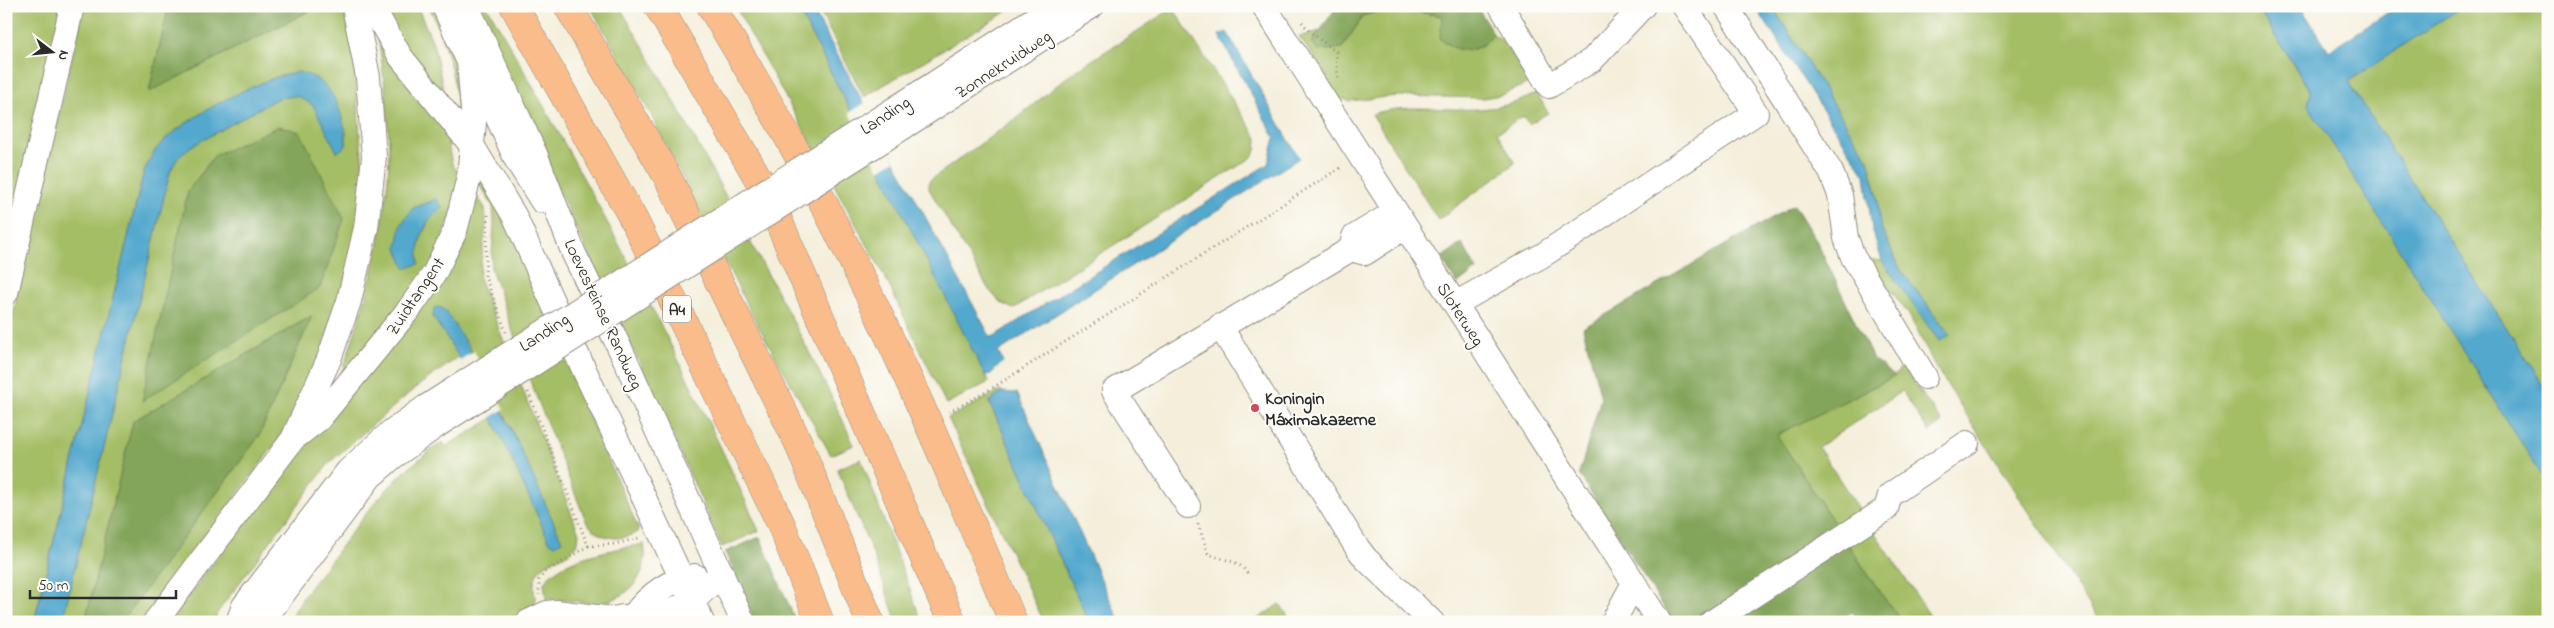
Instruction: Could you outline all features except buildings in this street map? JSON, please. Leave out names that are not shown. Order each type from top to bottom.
[{"type":"highway","name":"A4","points":[[514,6],[635,222],[782,524],[820,622]]},
{"type":"highway","points":[[568,6],[668,176],[794,433],[870,622]]},
{"type":"highway","points":[[658,6],[766,192],[952,622]]},
{"type":"highway","points":[[711,6],[793,147],[824,205],[916,396],[1013,622]]},
{"type":"street","points":[[6,293],[72,6]]},
{"type":"street","name":"Zuidtangent","points":[[155,622],[293,439],[335,343],[360,264],[374,157],[368,77],[354,6]]},
{"type":"street","points":[[372,6],[400,56],[473,147],[515,217],[552,301],[697,612]]},
{"type":"street","name":"Zuidtangent","points":[[293,439],[319,419],[410,308],[434,274],[456,231],[462,210],[473,147],[469,62],[444,6]]},
{"type":"street","name":"Loevesteinse Randweg","points":[[467,6],[536,156],[574,254],[625,359],[743,622]]},
{"type":"street","name":"Zonnekruidweg","points":[[934,96],[1054,6]]},
{"type":"street","name":"Zonnekruidweg","points":[[934,96],[1092,6]]},
{"type":"street","name":"Sloterweg","points":[[1264,6],[1658,621]]},
{"type":"street","points":[[1501,6],[1549,86],[1592,60],[1637,8]]},
{"type":"street","points":[[1455,304],[1543,255],[1756,113],[1684,6]]},
{"type":"street","points":[[1726,6],[1831,172],[1840,195],[1846,238],[1854,257],[1925,376]]},
{"type":"street","points":[[469,62],[481,80],[516,159],[574,254]]},
{"type":"street","name":"Landing","points":[[238,622],[244,606],[348,471],[392,431],[431,417],[934,96]]},
{"type":"street","points":[[516,159],[529,218],[535,261]]},
{"type":"street","points":[[1188,506],[1114,391],[1351,249],[1354,238],[1400,220]]},
{"type":"street","points":[[1220,326],[1356,546],[1432,622]]},
{"type":"street","name":"Landing","points":[[262,622],[370,477],[393,457],[431,417]]},
{"type":"street","points":[[1712,622],[1886,509],[1890,495],[1967,443]]},
{"type":"street","points":[[634,615],[647,599],[681,578],[722,573]]},
{"type":"street","points":[[697,612],[722,573]]},
{"type":"street","points":[[1613,622],[1634,583]]},
{"type":"street","points":[[538,617],[612,619],[634,615],[655,617],[697,612]]},
{"type":"path","points":[[949,412],[986,392],[1359,157]]},
{"type":"path","points":[[488,208],[489,225],[484,264],[485,276],[510,341]]},
{"type":"path","points":[[526,386],[588,546]]},
{"type":"path","points":[[1188,506],[1202,530],[1204,546],[1208,553],[1237,563],[1243,567],[1249,577]]},
{"type":"path","points":[[538,617],[539,580],[552,566],[588,546],[614,544],[639,538]]},
{"type":"green space","points":[[6,6],[64,6],[6,260]]},
{"type":"green space","points":[[84,6],[169,6],[149,91],[313,9],[311,6],[343,6],[352,43],[364,179],[356,248],[311,383],[276,443],[140,622],[121,622],[259,436],[311,316],[134,421],[85,622],[62,622],[170,172],[177,159],[190,147],[278,98],[297,96],[313,105],[337,151],[346,146],[346,128],[280,75],[214,106],[167,137],[158,147],[144,171],[34,622],[6,622],[6,345]]},
{"type":"green space","points":[[169,6],[311,6],[313,9],[149,92]]},
{"type":"green space","points":[[377,6],[417,6],[433,43],[447,105]]},
{"type":"green space","points":[[429,6],[439,6],[461,65],[468,127],[459,120],[449,62]]},
{"type":"green space","points":[[472,6],[487,6],[560,135],[664,331],[759,531],[722,547],[659,404]]},
{"type":"green space","points":[[590,6],[619,6],[684,118],[815,364],[854,445],[831,455],[751,313],[650,113]]},
{"type":"green space","points":[[735,6],[797,6],[989,382],[946,404],[884,275]]},
{"type":"green space","points":[[817,6],[1016,6],[864,97]]},
{"type":"green space","points":[[1337,6],[1477,6],[1494,35],[1474,49],[1462,50],[1440,39],[1442,16],[1391,7],[1363,16],[1342,48],[1318,51],[1312,43]]},
{"type":"green space","points":[[1772,6],[2256,6],[2311,93],[2308,105],[2548,485],[2548,622],[2100,622],[1935,366],[1909,315],[1868,259],[1882,261],[1939,341],[1950,335],[1900,269],[1880,225],[1877,194],[1868,159]]},
{"type":"green space","points":[[2463,6],[2548,6],[2548,392],[2349,81]]},
{"type":"green space","points":[[1391,7],[1442,16],[1440,39],[1468,51],[1480,47],[1494,35],[1501,39],[1531,82],[1501,95],[1483,98],[1397,96],[1349,101],[1337,97],[1322,68],[1299,37],[1319,31],[1312,43],[1342,48],[1363,16]]},
{"type":"green space","points":[[1173,8],[1257,138],[1256,151],[1251,158],[1013,309],[1000,302],[989,290],[929,189],[929,181],[1018,117],[1072,73]]},
{"type":"green space","points":[[377,28],[449,123],[449,150],[452,164],[464,180],[430,272],[335,391],[374,266],[384,214],[389,168],[389,148],[387,108]],"holes":[[[437,199],[442,208],[431,217],[417,245]]]},
{"type":"green space","points":[[1537,93],[1548,113],[1529,124],[1523,116],[1497,133],[1515,163],[1438,220],[1372,114],[1414,108],[1474,109],[1494,107],[1515,102]]},
{"type":"green space","points":[[279,126],[300,132],[344,219],[320,288],[142,401],[188,191],[214,156]]},
{"type":"green space","points":[[475,166],[525,255],[571,375],[638,528],[638,532],[624,537],[610,537],[597,532],[586,521],[527,373],[491,268],[494,226],[493,206],[474,178]]},
{"type":"green space","points":[[473,190],[485,208],[486,225],[479,278],[579,533],[576,544],[570,552],[543,567],[537,574],[534,585],[536,602],[505,622],[290,622],[301,600],[378,499],[408,469],[443,442],[445,447],[493,418],[549,541],[562,541],[508,422],[467,342],[433,317],[460,356],[415,388],[329,463],[217,613],[214,622],[170,622],[300,446],[390,342]]},
{"type":"green space","points":[[1794,205],[1817,242],[1873,359],[1895,376],[1777,435],[1880,593],[1903,622],[1861,622],[1852,612],[1837,622],[1673,622],[1579,474],[1601,398],[1583,328]]},
{"type":"green space","points":[[1462,243],[1477,270],[1457,284],[1441,258]]},
{"type":"green space","points":[[312,316],[259,436],[121,622],[85,622],[133,421]]},
{"type":"green space","points":[[1902,366],[1942,422],[1929,432],[1902,391],[1818,447],[1934,622],[1903,622],[1880,593],[1776,435],[1895,376]]},
{"type":"green space","points":[[1001,390],[1002,392],[989,402],[1089,622],[1044,622],[948,418]]},
{"type":"green space","points":[[861,459],[922,622],[897,622],[872,551],[837,469]]},
{"type":"green space","points":[[760,537],[796,622],[755,622],[725,552]]},
{"type":"green space","points":[[644,544],[644,564],[641,573],[637,581],[624,594],[601,603],[546,599],[544,583],[551,574],[562,567],[590,556]]},
{"type":"green space","points":[[1280,604],[1292,622],[1253,622]]},
{"type":"water","points":[[797,6],[811,6],[991,338],[1268,164],[1275,138],[1219,35],[1227,32],[1299,158],[998,352],[1003,362],[991,374],[985,375]]},
{"type":"water","points":[[1755,6],[1772,6],[1868,159],[1877,194],[1880,225],[1900,269],[1950,335],[1939,341],[1882,261],[1872,229],[1865,175]]},
{"type":"water","points":[[2256,6],[2300,6],[2329,51],[2398,6],[2463,6],[2349,81],[2548,392],[2548,485],[2308,105],[2311,92]]},
{"type":"water","points":[[298,72],[315,78],[330,92],[342,118],[346,146],[337,152],[313,105],[297,96],[278,98],[190,147],[177,159],[170,172],[62,622],[34,622],[144,171],[158,147],[188,122],[244,90]]},
{"type":"water","points":[[437,199],[442,208],[430,219],[420,240],[419,264],[405,268],[397,248],[401,225],[413,208]]},
{"type":"water","points":[[434,308],[444,309],[462,336],[508,422],[562,541],[555,545],[549,541],[510,454],[482,398],[433,317]]},
{"type":"water","points":[[1002,392],[1017,393],[1120,622],[1089,622],[989,402]]},
{"type":"pier","points":[[865,103],[895,160],[879,170],[849,113]]},
{"type":"pier","points":[[474,351],[504,409],[490,418],[460,360]]},
{"type":"place","name":"Koningin Máximakazerne","points":[[1255,408]]}]
